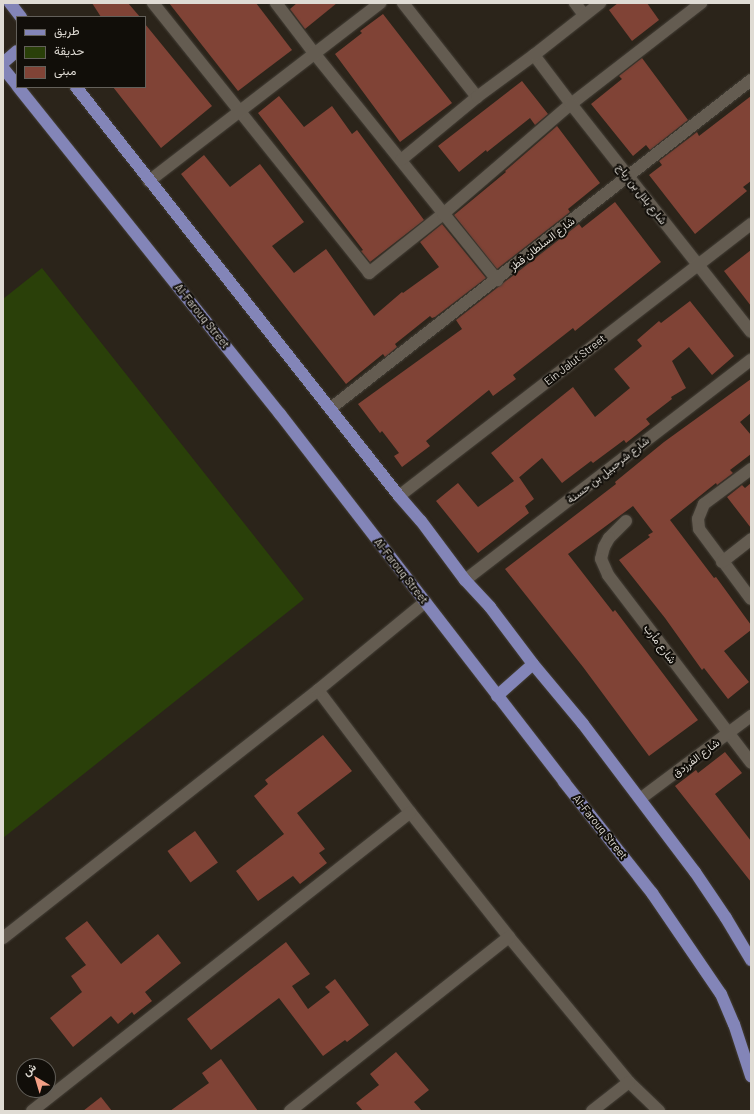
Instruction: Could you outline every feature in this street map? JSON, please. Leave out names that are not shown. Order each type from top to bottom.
[{"type":"main road","points":[[10,3],[20,16]]},
{"type":"main road","points":[[3,63],[16,52]]},
{"type":"main road","name":"Al-Farouq Street","points":[[3,68],[16,84]]},
{"type":"main road","name":"Al-Farouq Street","points":[[20,88],[275,408],[497,696],[652,893],[707,971],[721,994],[734,1024],[751,1076]]},
{"type":"main road","points":[[77,88],[399,496],[422,521],[466,580],[490,607],[533,664],[583,724],[695,872],[726,918],[751,960]]},
{"type":"main road","points":[[497,696],[533,664]]},
{"type":"street","points":[[153,3],[369,273],[443,214],[571,104],[701,3]]},
{"type":"street","points":[[276,3],[314,53],[497,280]]},
{"type":"street","points":[[150,181],[239,110],[380,3]]},
{"type":"street","points":[[403,3],[476,97]]},
{"type":"street","points":[[575,3],[584,15]]},
{"type":"street","points":[[401,160],[476,97],[534,55],[600,3]]},
{"type":"street","name":"شارع بلال بن رباح","points":[[534,55],[751,332]]},
{"type":"street","name":"شارع السلطان قطز","points":[[331,408],[497,280],[751,80]]},
{"type":"street","name":"Ein Jalut Street","points":[[399,496],[751,224]]},
{"type":"street","name":"شارع شرحبيل بن حسنة","points":[[466,580],[751,360]]},
{"type":"street","points":[[751,469],[704,504],[698,519],[699,529],[722,562],[751,599]]},
{"type":"street","name":"شارع مأرب","points":[[626,521],[609,538],[604,547],[602,559],[608,575],[751,763]]},
{"type":"street","points":[[722,562],[751,539]]},
{"type":"street","points":[[3,938],[318,690],[425,602]]},
{"type":"street","points":[[318,690],[410,812],[509,937],[629,1082],[659,1111]]},
{"type":"street","name":"شارع الفرزدق","points":[[640,800],[751,716]]},
{"type":"street","points":[[32,1111],[410,812]]},
{"type":"street","points":[[290,1111],[509,937]]},
{"type":"street","points":[[592,1111],[629,1082]]},
{"type":"green space","points":[[42,268],[304,599],[3,838],[3,299]]},
{"type":"building","points":[[92,3],[128,3],[139,16],[100,16]]},
{"type":"building","points":[[169,3],[256,3],[292,50],[238,91]]},
{"type":"building","points":[[297,3],[337,3],[305,29],[290,9]]},
{"type":"building","points":[[618,3],[647,3],[659,20],[632,41],[609,10]]},
{"type":"building","points":[[383,14],[452,103],[400,142],[335,54],[362,33],[360,31]]},
{"type":"building","points":[[146,25],[212,106],[161,148],[114,88],[146,88]]},
{"type":"building","points":[[642,58],[688,120],[650,150],[646,145],[633,156],[591,104],[622,79],[619,76]]},
{"type":"building","points":[[522,81],[548,114],[535,125],[530,118],[459,172],[438,146]]},
{"type":"building","points":[[279,96],[304,127],[332,106],[352,134],[357,130],[424,220],[370,262],[361,251],[363,250],[258,113]]},
{"type":"building","points":[[751,96],[751,181],[743,187],[747,191],[695,234],[649,175],[662,165],[659,161],[697,132],[699,136]]},
{"type":"building","points":[[557,126],[600,183],[568,209],[570,212],[497,269],[454,215],[506,172],[505,171]]},
{"type":"building","points":[[204,155],[230,187],[260,164],[304,222],[272,246],[294,273],[326,249],[374,316],[402,292],[403,293],[439,267],[420,242],[442,224],[486,278],[435,317],[432,318],[430,316],[395,344],[397,347],[385,357],[383,354],[346,384],[181,174]]},
{"type":"building","points":[[615,202],[661,262],[575,331],[573,328],[513,375],[516,379],[493,396],[489,390],[426,441],[430,446],[402,467],[394,456],[399,453],[382,431],[380,433],[358,404],[462,329],[456,320],[579,224],[582,228]]},
{"type":"building","points":[[751,250],[751,306],[724,271]]},
{"type":"building","points":[[690,301],[734,356],[712,375],[689,347],[672,361],[686,388],[671,397],[672,399],[646,419],[650,424],[626,443],[624,440],[593,463],[591,461],[562,483],[542,458],[519,477],[534,499],[525,506],[529,513],[478,553],[436,501],[458,483],[478,507],[514,481],[491,453],[573,387],[595,417],[630,388],[614,369],[642,346],[637,340],[659,321],[661,323]]},
{"type":"building","points":[[751,379],[751,413],[740,422],[751,435],[751,454],[730,470],[733,473],[717,485],[716,483],[670,520],[714,578],[716,577],[751,625],[751,630],[724,651],[749,682],[728,699],[704,668],[702,670],[665,618],[619,560],[650,537],[648,535],[653,532],[633,506],[568,554],[613,612],[615,610],[698,720],[649,756],[583,667],[505,569],[616,484],[615,482],[664,442]]},
{"type":"building","points":[[751,483],[751,528],[727,497],[742,485],[745,488]]},
{"type":"building","points":[[323,735],[352,771],[297,813],[325,849],[319,853],[327,863],[300,884],[293,876],[258,901],[236,871],[284,834],[254,796],[268,784],[265,780]]},
{"type":"building","points":[[725,752],[742,773],[715,794],[751,841],[751,882],[675,786],[696,770],[698,773]]},
{"type":"building","points":[[195,831],[218,863],[190,883],[167,851]]},
{"type":"building","points":[[87,921],[121,964],[158,934],[181,963],[145,992],[152,1001],[134,1015],[132,1012],[118,1024],[111,1016],[73,1047],[50,1018],[82,992],[71,976],[86,965],[65,938]]},
{"type":"building","points":[[286,942],[310,974],[292,986],[308,1009],[330,992],[325,987],[335,979],[369,1025],[347,1042],[345,1040],[323,1056],[279,998],[211,1050],[187,1019]]},
{"type":"building","points":[[396,1052],[429,1090],[414,1102],[422,1111],[363,1111],[356,1103],[379,1085],[370,1074]]},
{"type":"building","points":[[221,1059],[258,1111],[170,1111],[209,1083],[202,1073]]},
{"type":"building","points":[[101,1097],[112,1111],[83,1111]]}]
